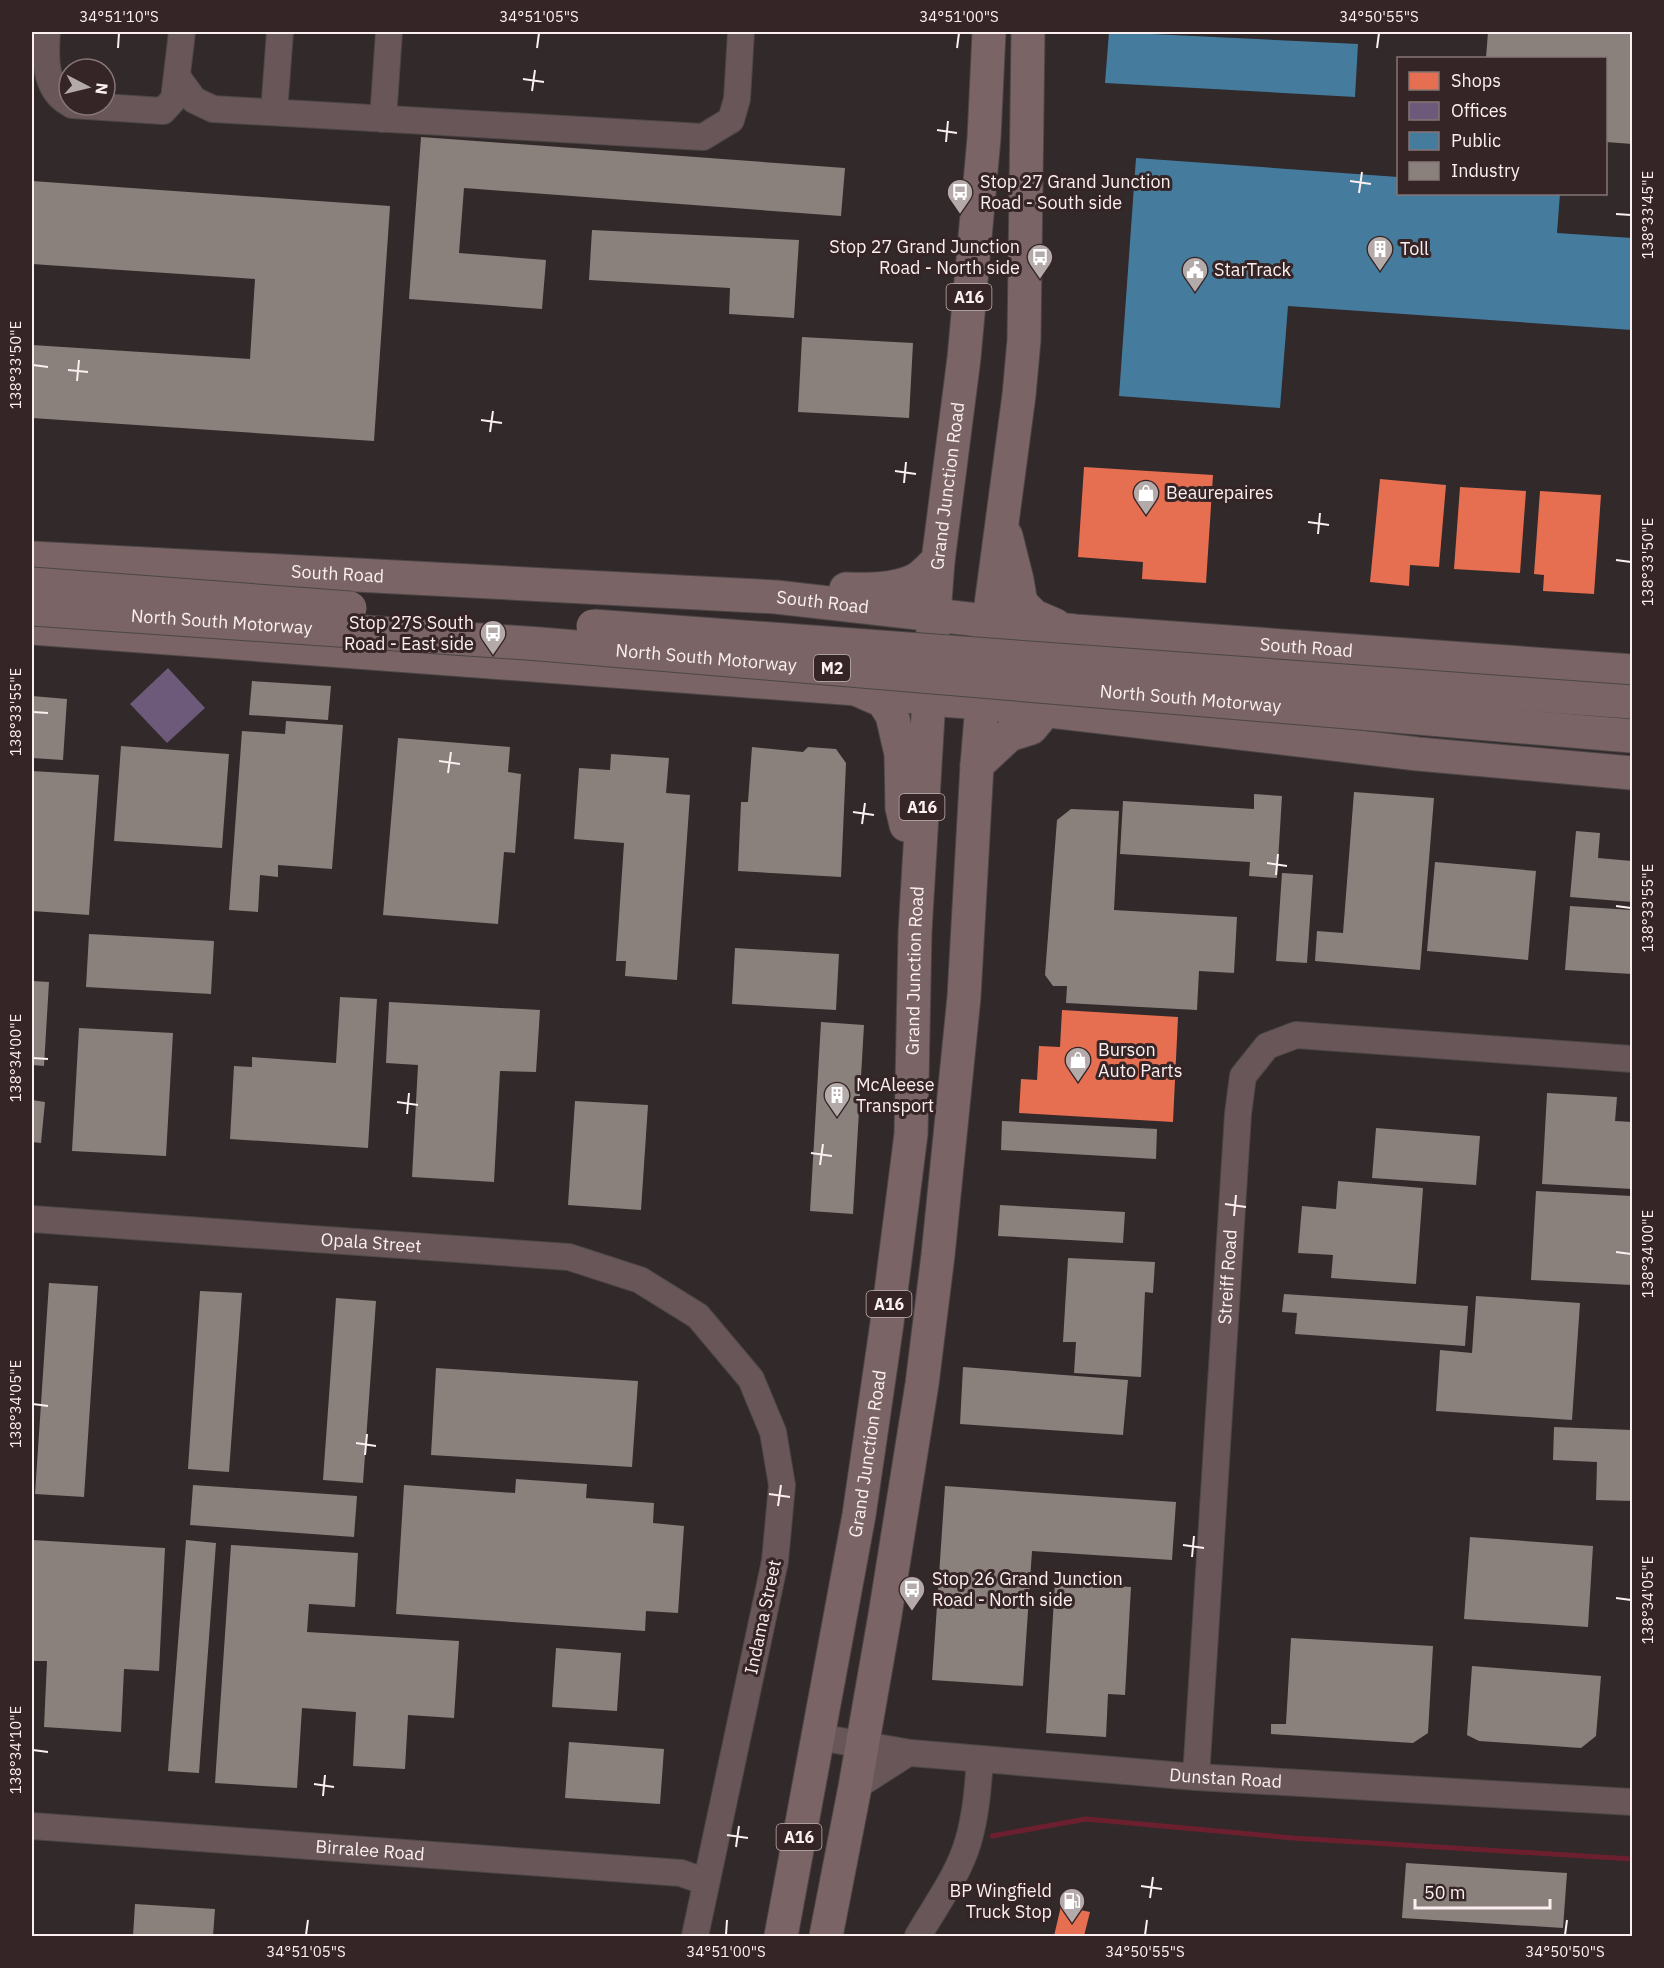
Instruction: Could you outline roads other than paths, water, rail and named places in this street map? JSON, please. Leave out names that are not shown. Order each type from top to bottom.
[{"type":"highway","name":"Grand Junction Road","points":[[781,1936],[859,1515],[911,1134],[915,932],[928,699],[938,561],[964,358],[984,138],[989,32]]},
{"type":"highway","name":"A16","points":[[826,1936],[863,1744],[922,1384],[938,1255],[964,997],[981,703],[1024,339],[1028,32]]},
{"type":"highway","points":[[1001,520],[1021,603],[1034,616],[1075,631]]},
{"type":"highway","name":"South Road","points":[[32,558],[776,597],[1075,631],[1626,664]]},
{"type":"highway","points":[[776,597],[819,588],[891,587],[918,579],[938,561]]},
{"type":"highway","name":"North South Motorway","points":[[32,585],[1632,702]]},
{"type":"highway","points":[[854,606],[882,639],[881,662],[856,689]]},
{"type":"highway","name":"North South Motorway","points":[[32,609],[540,644],[1632,736]]},
{"type":"highway","points":[[32,628],[856,689],[1418,754],[1632,773]]},
{"type":"highway","points":[[856,689],[883,701],[892,715],[901,754],[902,808],[918,867]]},
{"type":"highway","points":[[977,765],[1009,735],[1031,728],[1047,710]]},
{"type":"street","points":[[47,32],[45,52],[48,75],[57,94]]},
{"type":"street","points":[[163,111],[174,99],[182,32]]},
{"type":"street","points":[[274,112],[280,32]]},
{"type":"street","points":[[383,119],[389,32]]},
{"type":"street","points":[[117,108],[163,111],[213,109],[274,112],[703,137],[731,120],[737,99],[741,32]]},
{"type":"street","points":[[178,78],[194,100],[213,109]]},
{"type":"street","name":"Streiff Road","points":[[1196,1777],[1238,1114],[1243,1076],[1267,1046],[1296,1035],[1632,1059]]},
{"type":"street","name":"Opala Street","points":[[32,1219],[569,1257],[640,1280],[698,1316]]},
{"type":"street","name":"Indama Street","points":[[695,1936],[776,1561],[782,1485],[773,1432],[751,1379],[698,1316]]},
{"type":"street","name":"Dunstan Road","points":[[818,1737],[908,1753],[1196,1777],[1632,1802]]},
{"type":"street","points":[[855,1787],[908,1753]]},
{"type":"street","points":[[918,1936],[957,1871],[968,1844],[976,1812],[980,1759]]},
{"type":"street","name":"Birralee Road","points":[[32,1826],[681,1873],[706,1882]]},
{"type":"waterway","points":[[992,1836],[1086,1819],[1293,1838],[1632,1859]]},
{"type":"place","name":"Stop 27 Grand Junction Road - South side","points":[[960,215]]},
{"type":"place","name":"Toll","points":[[1380,272]]},
{"type":"place","name":"Stop 27 Grand Junction Road - North side","points":[[1040,280]]},
{"type":"place","name":"StarTrack","points":[[1195,293]]},
{"type":"place","name":"Beaurepaires","points":[[1146,516]]},
{"type":"place","name":"Stop 27S South Road - East side","points":[[493,656]]},
{"type":"place","name":"Burson Auto Parts","points":[[1078,1083]]},
{"type":"place","name":"McAleese Transport","points":[[837,1118]]},
{"type":"place","name":"Stop 26 Grand Junction Road - North side","points":[[912,1612]]},
{"type":"place","name":"BP Wingfield Truck Stop","points":[[1072,1924]]}]
